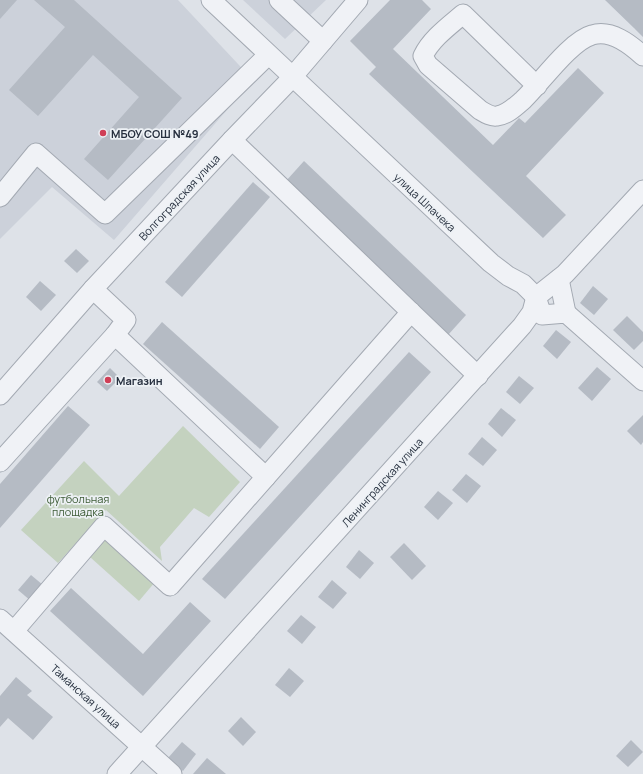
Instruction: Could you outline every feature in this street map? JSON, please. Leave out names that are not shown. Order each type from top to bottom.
[{"type":"street","name":"улица Шпачека","points":[[212,0],[491,264],[523,284],[536,297],[542,315],[566,313]]},
{"type":"street","name":"Волгоградская улица","points":[[0,395],[93,289],[292,77],[358,0]]},
{"type":"street","points":[[282,1],[323,41]]},
{"type":"street","points":[[537,86],[463,14],[426,49],[424,56],[428,65],[480,110],[489,115],[497,116],[515,108],[537,86],[570,50],[582,39],[592,34],[603,34],[627,42],[643,56]]},
{"type":"street","points":[[0,197],[36,153],[105,214],[264,59]]},
{"type":"street","points":[[232,140],[478,376]]},
{"type":"street","points":[[536,297],[565,274],[643,190]]},
{"type":"street","points":[[559,279],[566,313],[643,381]]},
{"type":"street","points":[[0,462],[115,335],[126,320],[93,289]]},
{"type":"street","name":"Ленинградская улица","points":[[117,774],[522,326],[532,312],[536,297]]},
{"type":"street","points":[[14,631],[104,526],[170,586],[411,312]]},
{"type":"street","points":[[115,335],[266,477]]},
{"type":"street","name":"Таманская улица","points":[[0,619],[172,774]]},
{"type":"shaded area","name":"МБОУ СОШ №49","points":[[0,0],[178,0],[253,80],[114,240],[52,187],[0,239]]},
{"type":"shaded area","points":[[243,0],[326,0],[285,39]]},
{"type":"green space","name":"футбольная площадка","points":[[183,426],[240,482],[209,517],[194,508],[160,547],[162,561],[106,510],[58,563],[21,530],[84,461],[119,496]]},
{"type":"green space","points":[[106,538],[155,582],[139,601],[90,557]]},
{"type":"building","points":[[0,0],[17,0],[0,19]]},
{"type":"building","points":[[34,0],[74,0],[182,98],[108,180],[84,159],[139,97],[93,55],[38,116],[9,90],[65,27]]},
{"type":"building","points":[[390,0],[422,0],[431,9],[393,49],[493,145],[519,118],[525,123],[578,68],[604,93],[526,176],[566,215],[543,238],[369,74],[376,67],[350,41]]},
{"type":"building","points":[[605,0],[643,0],[643,37],[634,28]]},
{"type":"building","points":[[304,161],[466,315],[448,335],[286,181]]},
{"type":"building","points":[[253,182],[270,197],[182,297],[165,282]]},
{"type":"building","points":[[76,249],[89,261],[77,273],[64,261]]},
{"type":"building","points":[[40,281],[56,295],[41,311],[26,297]]},
{"type":"building","points":[[593,286],[608,299],[594,315],[580,303]]},
{"type":"building","points":[[627,316],[643,332],[643,341],[634,350],[613,330]]},
{"type":"building","points":[[162,322],[279,427],[260,449],[143,344]]},
{"type":"building","points":[[556,330],[571,342],[557,359],[543,346]]},
{"type":"building","points":[[409,352],[431,372],[225,599],[202,579]]},
{"type":"building","points":[[597,367],[611,379],[592,401],[578,388]]},
{"type":"building","name":"Магазин","points":[[110,368],[120,378],[107,391],[97,382]]},
{"type":"building","points":[[519,376],[534,388],[520,404],[506,392]]},
{"type":"building","points":[[68,406],[90,425],[0,528],[0,484]]},
{"type":"building","points":[[501,408],[516,420],[502,437],[488,424]]},
{"type":"building","points":[[643,415],[643,442],[641,445],[627,431]]},
{"type":"building","points":[[482,437],[497,450],[483,466],[468,454]]},
{"type":"building","points":[[466,474],[481,486],[467,503],[452,490]]},
{"type":"building","points":[[438,491],[453,503],[438,520],[424,507]]},
{"type":"building","points":[[404,543],[426,566],[412,580],[390,557]]},
{"type":"building","points":[[359,550],[374,563],[360,579],[346,567]]},
{"type":"building","points":[[31,575],[43,585],[31,601],[18,590]]},
{"type":"building","points":[[332,580],[347,593],[333,609],[318,597]]},
{"type":"building","points":[[71,588],[143,654],[190,602],[211,621],[143,696],[50,611]]},
{"type":"building","points":[[301,615],[316,627],[302,644],[287,631]]},
{"type":"building","points":[[289,668],[304,681],[290,697],[275,685]]},
{"type":"building","points":[[16,677],[32,691],[27,695],[53,717],[33,740],[8,718],[0,727],[0,696]]},
{"type":"building","points":[[241,717],[256,732],[243,746],[228,731]]},
{"type":"building","points":[[631,740],[643,752],[628,767],[616,756]]},
{"type":"building","points":[[182,742],[196,754],[183,771],[168,758]]},
{"type":"building","points":[[207,758],[226,774],[193,774]]},
{"type":"place","name":"МБОУ СОШ №49","points":[[103,133]]},
{"type":"place","name":"Магазин","points":[[108,380]]}]
